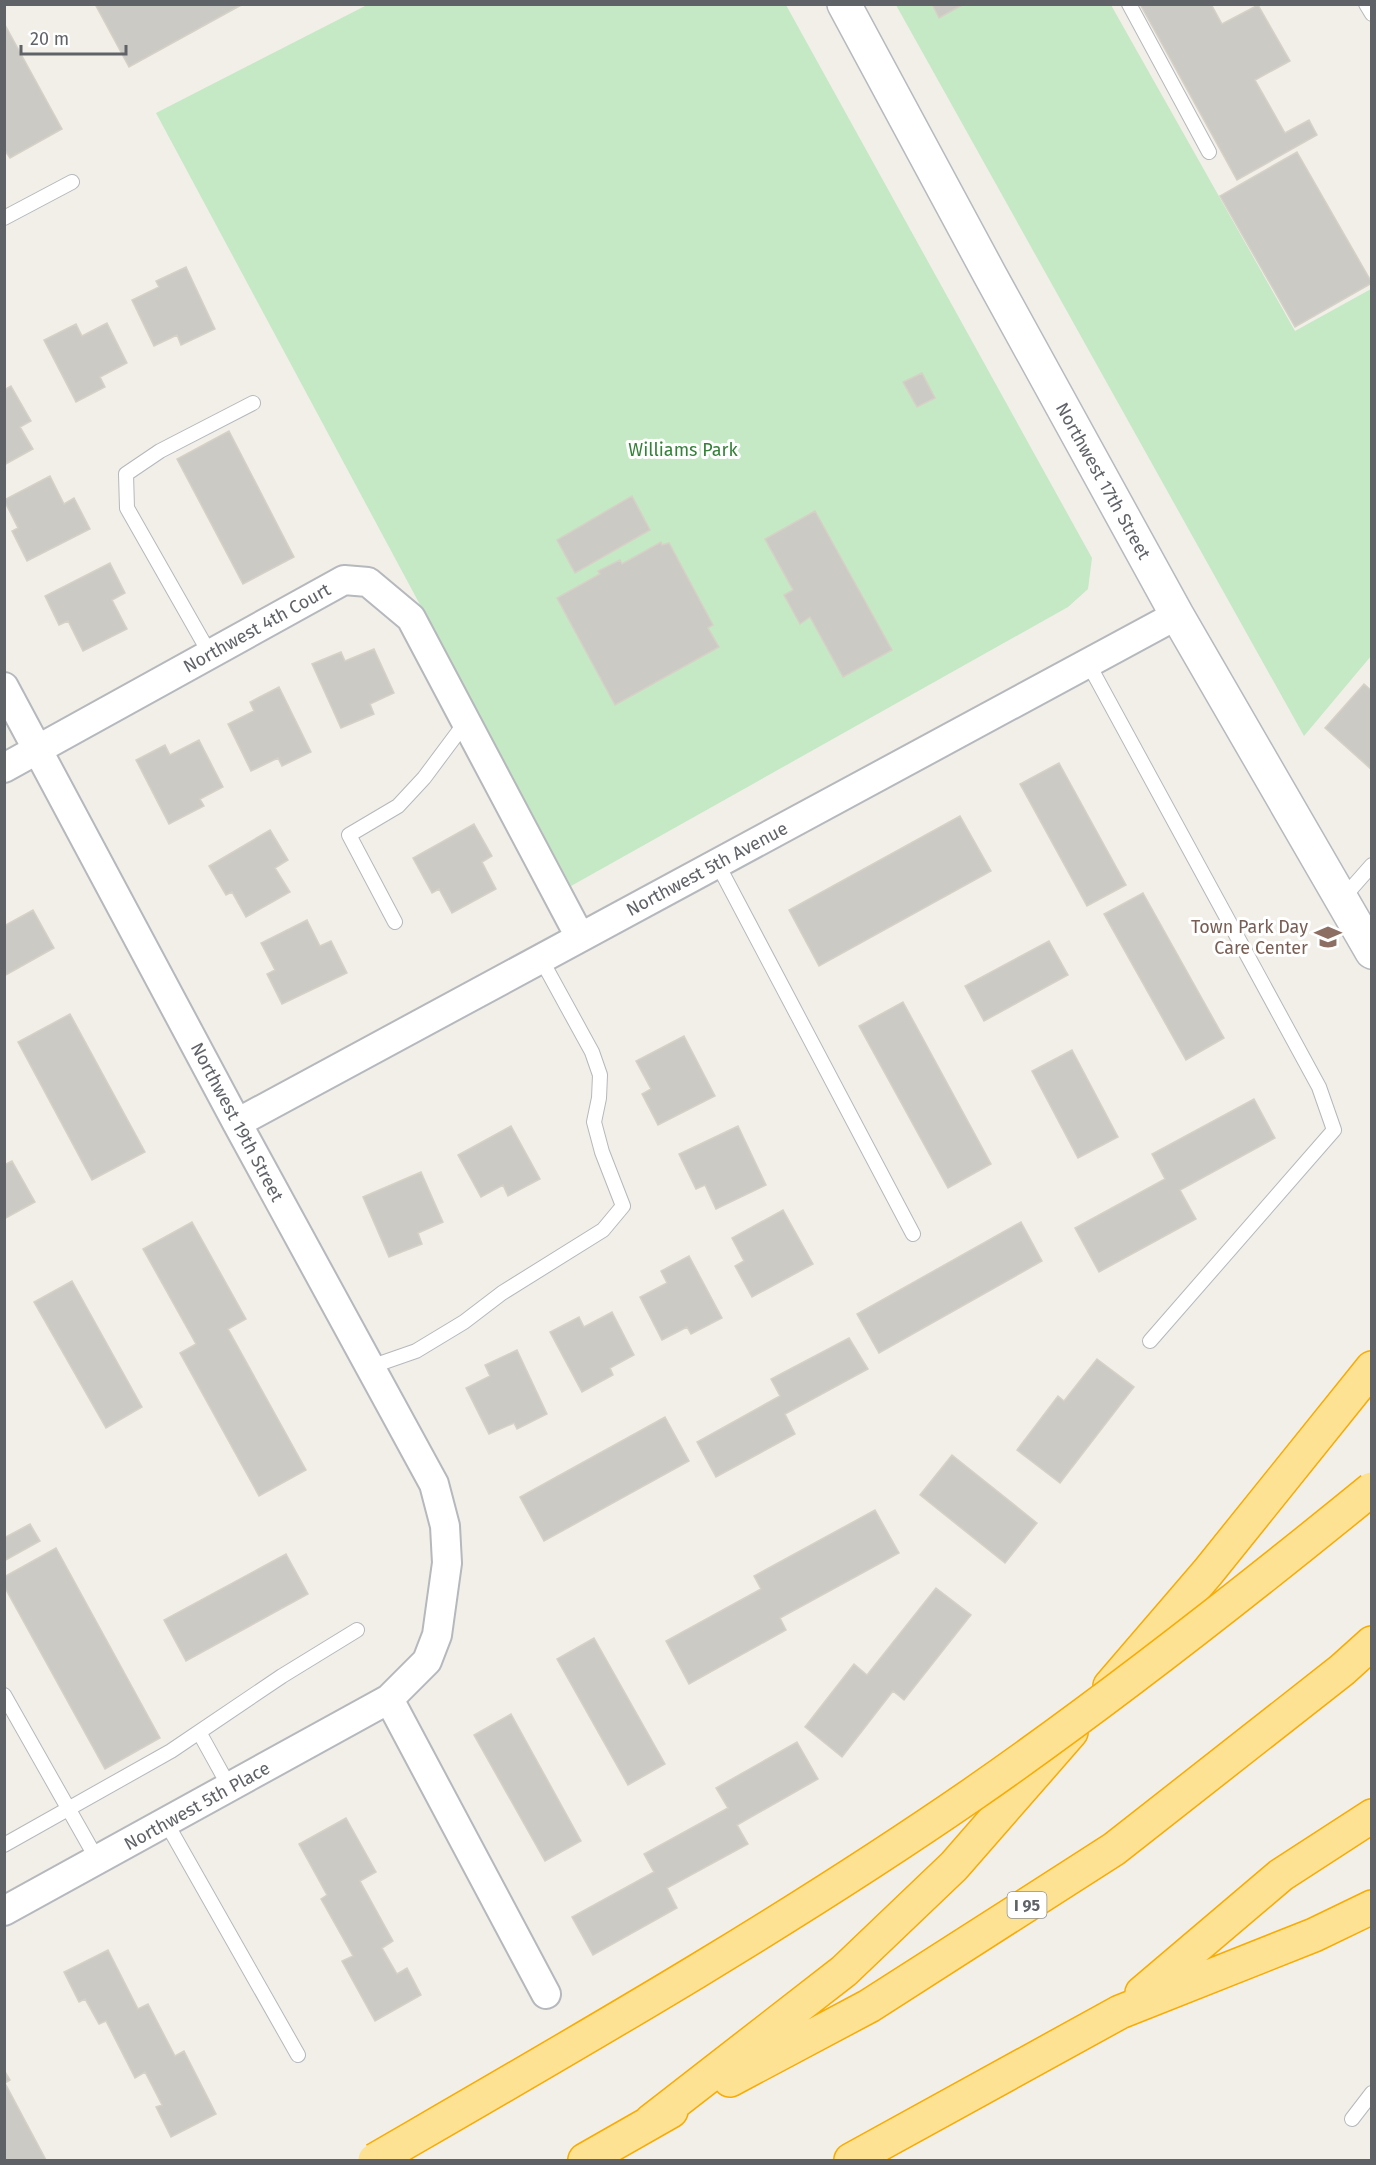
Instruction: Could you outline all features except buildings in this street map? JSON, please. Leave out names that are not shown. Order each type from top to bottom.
[{"type":"highway","points":[[651,2121],[844,1971],[954,1866],[1208,1572],[1371,1368]]},
{"type":"highway","points":[[375,2160],[647,2003],[810,1902],[973,1794],[1132,1678],[1371,1489]]},
{"type":"highway","name":"I 95","points":[[585,2160],[651,2121],[869,2006],[1114,1849],[1342,1670],[1371,1643]]},
{"type":"highway","points":[[1120,2012],[1281,1875],[1371,1816]]},
{"type":"highway","points":[[851,2160],[1120,2012],[1314,1935],[1371,1907]]},
{"type":"street","name":"Northwest 17th Street","points":[[844,4],[1177,615],[1371,952]]},
{"type":"street","name":"Northwest 4th Court","points":[[4,768],[344,580],[368,582],[411,618],[580,937]]},
{"type":"street","name":"Northwest 5th Avenue","points":[[237,1123],[1177,615]]},
{"type":"street","name":"Northwest 19th Street","points":[[4,687],[237,1123],[434,1484],[445,1526],[447,1563]]},
{"type":"street","name":"Northwest 5th Place","points":[[4,1911],[167,1824],[389,1699],[426,1661],[436,1635],[447,1563]]},
{"type":"street","points":[[389,1699],[546,1994]]},
{"type":"lane","points":[[1129,4],[1209,152]]},
{"type":"lane","points":[[1366,4],[1371,14]]},
{"type":"lane","points":[[4,218],[72,182]]},
{"type":"lane","points":[[210,654],[126,508],[126,474],[160,451],[253,403]]},
{"type":"lane","points":[[1088,663],[1319,1087],[1334,1130],[1150,1341]]},
{"type":"lane","points":[[395,922],[349,835],[398,806],[424,778],[465,723]]},
{"type":"lane","points":[[717,863],[913,1234]]},
{"type":"lane","points":[[1342,899],[1371,866]]},
{"type":"lane","points":[[370,1367],[416,1351],[464,1322],[502,1293],[603,1230],[623,1206],[602,1152],[594,1122],[600,1098],[600,1075],[592,1052],[541,958]]},
{"type":"lane","points":[[4,1845],[171,1751],[357,1629]]},
{"type":"lane","points":[[4,1695],[98,1860]]},
{"type":"lane","points":[[199,1732],[230,1788]]},
{"type":"lane","points":[[167,1824],[298,2055]]},
{"type":"lane","points":[[1352,2119],[1371,2093]]},
{"type":"green space","name":"Williams Park","points":[[367,5],[786,5],[1092,558],[1088,589],[1068,607],[571,886],[156,113]]},
{"type":"green space","points":[[896,5],[1111,5],[1295,331],[1371,289],[1371,656],[1304,736]]},
{"type":"place","name":"Town Park Day Care Center","points":[[1328,937]]}]
